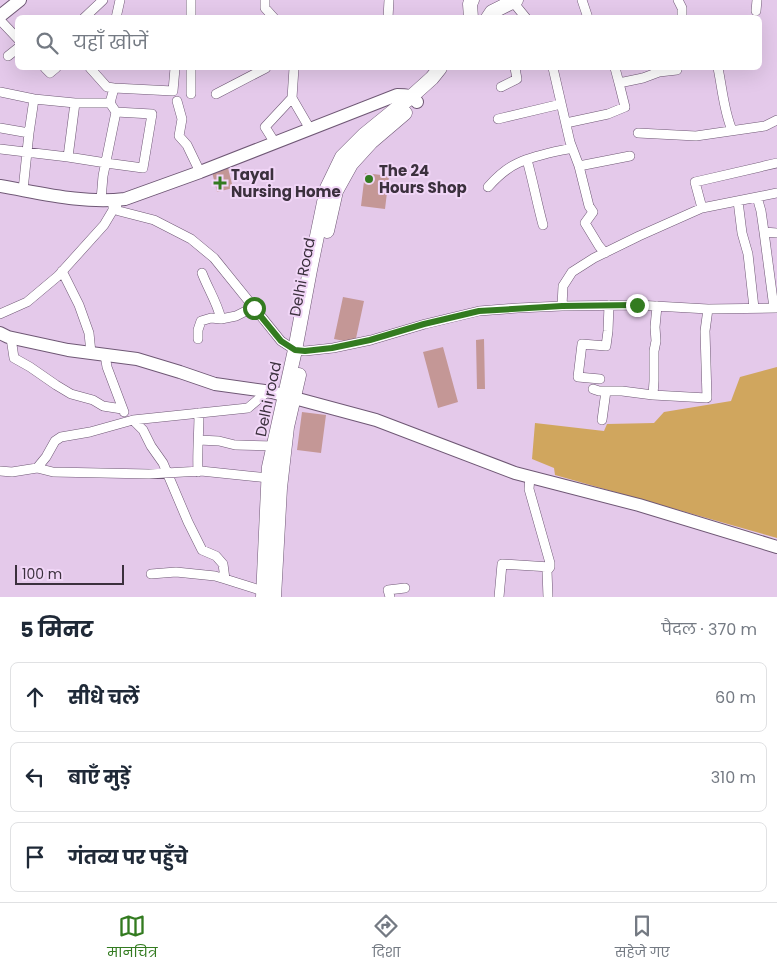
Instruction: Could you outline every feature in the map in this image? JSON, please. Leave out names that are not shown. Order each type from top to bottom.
[{"type":"main road","points":[[471,15],[470,4],[472,0]]},
{"type":"main road","points":[[489,10],[514,1]]},
{"type":"main road","name":"Delhi Road","points":[[414,99],[438,70]]},
{"type":"main road","name":"Delhi Road","points":[[267,595],[290,396],[336,191],[351,164],[400,111],[414,99],[438,84],[450,70]]},
{"type":"main road","name":"Delhi road","points":[[267,595],[270,467],[274,446],[290,396]]},
{"type":"street","points":[[15,36],[0,18],[20,0]]},
{"type":"street","points":[[87,15],[104,0]]},
{"type":"street","points":[[117,15],[120,0]]},
{"type":"street","points":[[191,0],[191,15]]},
{"type":"street","points":[[265,0],[265,8],[271,15]]},
{"type":"street","points":[[388,15],[389,0]]},
{"type":"street","points":[[582,0],[587,15]]},
{"type":"street","points":[[678,0],[682,8],[682,15]]},
{"type":"street","points":[[756,11],[757,0]]},
{"type":"street","points":[[514,1],[524,15]]},
{"type":"street","points":[[8,56],[15,50]]},
{"type":"street","points":[[92,70],[107,87],[147,91],[174,91],[174,70]]},
{"type":"street","points":[[191,70],[191,94]]},
{"type":"street","points":[[216,94],[262,70]]},
{"type":"street","points":[[294,70],[292,98],[310,129]]},
{"type":"street","points":[[501,87],[517,79],[515,70]]},
{"type":"street","points":[[553,70],[588,206],[593,212],[585,223],[605,253]]},
{"type":"street","points":[[566,123],[608,114],[625,107],[616,70]]},
{"type":"street","points":[[619,84],[643,78],[658,70],[676,70]]},
{"type":"street","points":[[718,70],[727,118],[732,130]]},
{"type":"street","points":[[0,314],[27,302],[62,271],[104,224],[113,210],[103,176],[116,112],[110,103],[114,88]]},
{"type":"street","points":[[0,92],[74,103],[110,103]]},
{"type":"street","points":[[0,186],[84,200],[125,199],[200,172],[397,95],[405,95],[414,99]]},
{"type":"street","points":[[23,190],[34,98]]},
{"type":"street","points":[[275,143],[265,127],[292,98]]},
{"type":"street","points":[[384,100],[400,111]]},
{"type":"street","points":[[177,101],[182,118],[179,136],[187,145],[200,172]]},
{"type":"street","points":[[68,157],[74,103]]},
{"type":"street","points":[[498,119],[561,104]]},
{"type":"street","points":[[0,149],[143,168],[152,114],[116,112]]},
{"type":"street","points":[[638,133],[696,136],[765,126],[777,120]]},
{"type":"street","points":[[0,128],[29,134]]},
{"type":"street","points":[[488,187],[496,178],[518,163],[572,148]]},
{"type":"street","points":[[578,166],[630,156]]},
{"type":"street","points":[[527,160],[543,225]]},
{"type":"street","points":[[702,208],[695,182],[777,163]]},
{"type":"street","points":[[562,306],[563,286],[572,272],[605,253],[702,208],[777,193]]},
{"type":"street","points":[[110,200],[119,211],[154,220],[191,239],[214,258],[281,341],[300,350],[332,348],[370,340],[424,324],[479,311],[609,305],[775,308],[758,197]]},
{"type":"street","points":[[738,201],[742,233],[748,254],[754,308]]},
{"type":"street","points":[[764,232],[777,233]]},
{"type":"street","points":[[62,271],[80,305],[89,333],[92,353]]},
{"type":"street","points":[[202,273],[218,306],[221,319]]},
{"type":"street","points":[[600,379],[578,378],[582,344],[606,346],[609,305]]},
{"type":"street","points":[[653,395],[657,306]]},
{"type":"street","points":[[198,339],[201,321],[211,318],[221,319],[236,316],[254,308]]},
{"type":"street","points":[[592,389],[707,398],[705,331],[708,308]]},
{"type":"street","points":[[5,336],[68,350],[137,359],[215,384],[290,396],[376,420],[515,473],[639,505],[777,548]]},
{"type":"street","points":[[5,336],[14,358],[56,386],[71,394],[94,400],[103,406],[122,408]]},
{"type":"street","points":[[105,355],[107,367],[122,408],[131,421],[143,430],[150,446],[163,463],[202,550],[216,556],[223,564],[225,579]]},
{"type":"street","points":[[602,420],[606,391]]},
{"type":"street","points":[[37,468],[55,441],[61,438],[131,421],[248,408],[268,392]]},
{"type":"street","points":[[198,472],[199,413]]},
{"type":"street","points":[[199,440],[218,441],[235,445],[274,446]]},
{"type":"street","points":[[0,471],[12,472],[37,468],[53,472],[148,474],[198,472],[269,478]]},
{"type":"street","points":[[530,477],[529,489],[550,567],[547,571],[548,597]]},
{"type":"street","points":[[499,597],[502,564],[550,567]]},
{"type":"street","points":[[151,574],[176,572],[215,576],[267,595]]},
{"type":"street","points":[[390,597],[388,590],[405,588]]},
{"type":"shaded area","points":[[777,367],[777,538],[555,475],[554,468],[532,459],[535,423],[604,431],[607,424],[654,423],[664,412],[731,401],[740,377]]},
{"type":"building","points":[[228,168],[233,188],[217,192],[212,172]]},
{"type":"building","points":[[365,173],[389,176],[385,209],[361,206]]},
{"type":"building","points":[[343,297],[364,301],[355,343],[334,339]]},
{"type":"building","points":[[484,339],[485,389],[477,389],[476,340]]},
{"type":"building","points":[[443,347],[458,402],[438,408],[423,352]]},
{"type":"building","points":[[302,412],[326,415],[321,453],[297,450]]},
{"type":"place","name":"The 24 Hours Shop","points":[[369,179]]},
{"type":"place","name":"Tayal Nursing Home","points":[[220,183]]},
{"type":"route","points":[[254,308],[281,341],[295,350],[305,351],[332,348],[370,340],[424,324],[479,311],[562,306],[637,305]]}]
